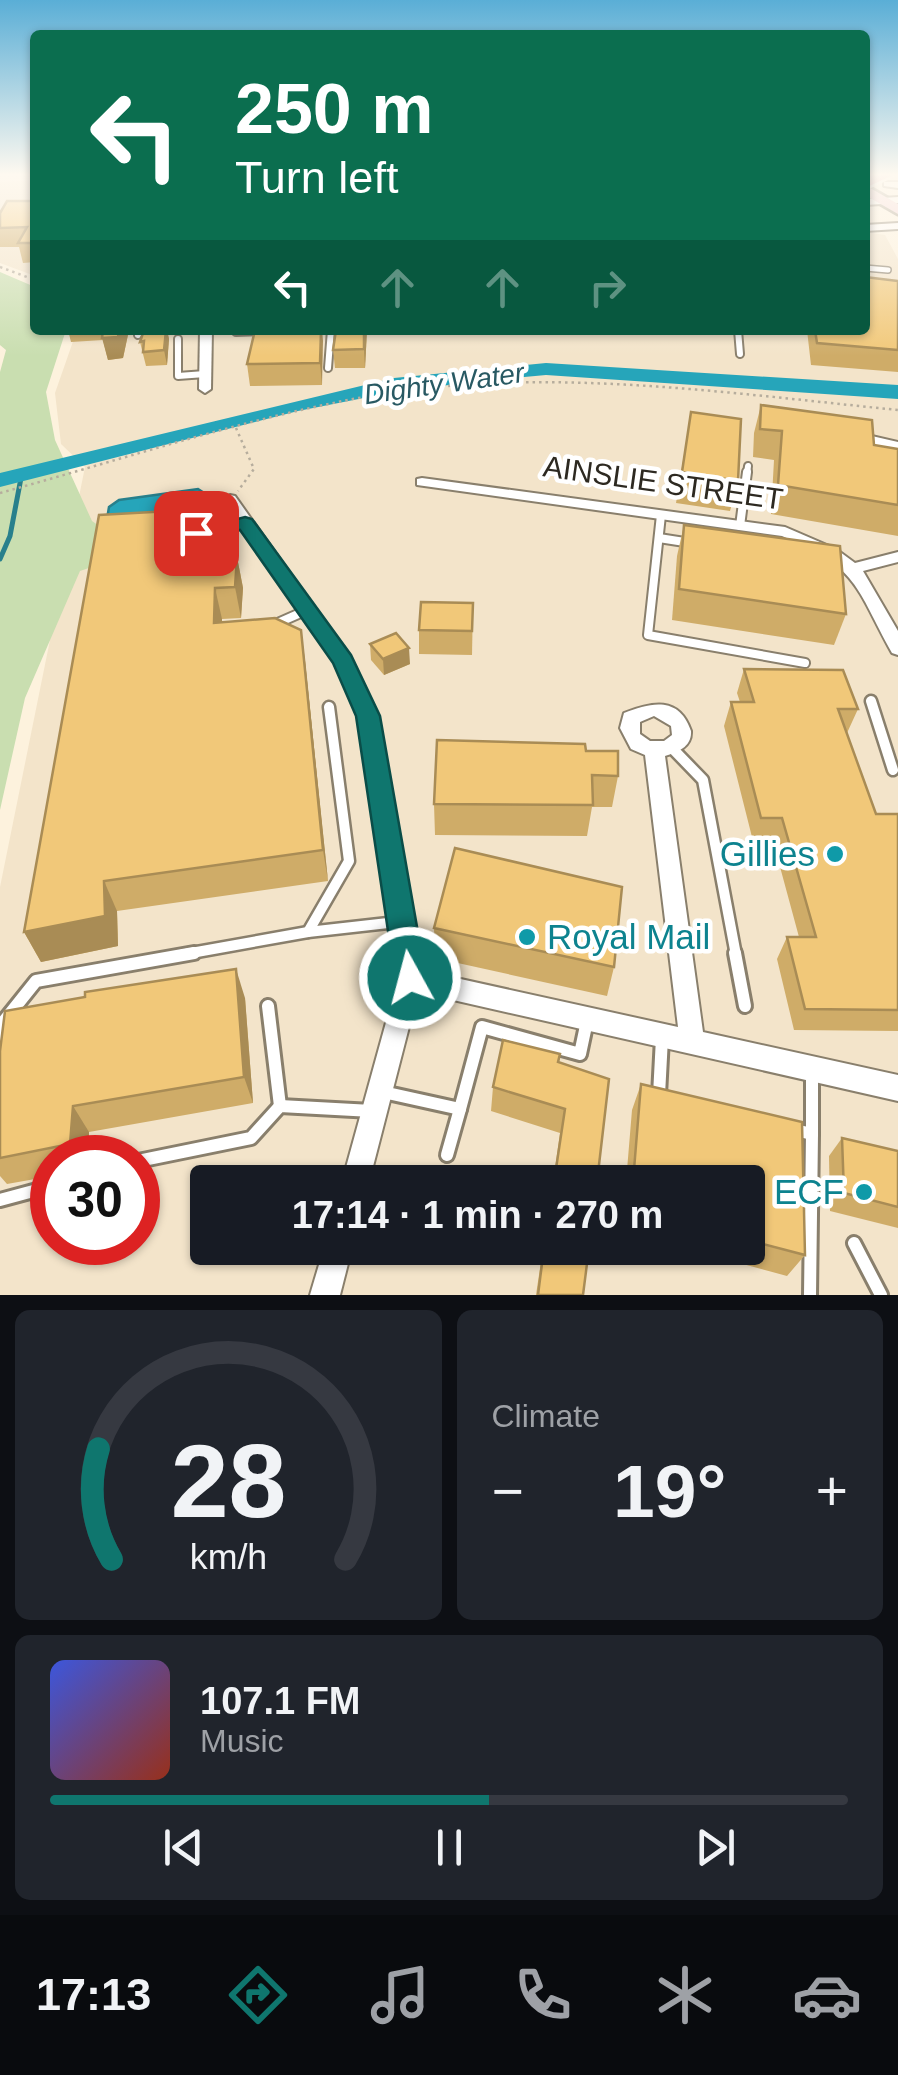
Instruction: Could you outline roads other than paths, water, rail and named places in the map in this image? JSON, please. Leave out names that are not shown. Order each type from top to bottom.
[{"type":"street","points":[[205,382],[206,335]]},
{"type":"street","points":[[830,432],[898,446]]},
{"type":"street","name":"AINSLIE STREET","points":[[422,482],[785,532],[821,545],[856,568]]},
{"type":"street","points":[[230,499],[237,525],[343,661],[368,716],[410,978],[360,1165]]},
{"type":"street","points":[[898,557],[856,568],[898,650]]},
{"type":"street","points":[[663,749],[692,1042]]},
{"type":"street","points":[[410,978],[898,1088]]},
{"type":"street","points":[[325,1295],[333,1265]]},
{"type":"lane","points":[[870,268],[888,270]]},
{"type":"lane","points":[[328,368],[331,335]]},
{"type":"lane","points":[[738,335],[740,354]]},
{"type":"lane","points":[[178,338],[178,376],[205,382]]},
{"type":"lane","points":[[740,526],[748,466]]},
{"type":"lane","points":[[661,515],[648,635],[806,663]]},
{"type":"lane","points":[[658,538],[698,544]]},
{"type":"lane","points":[[262,630],[306,611]]},
{"type":"lane","points":[[870,700],[898,782]]},
{"type":"lane","points":[[308,932],[349,861],[329,707]]},
{"type":"lane","points":[[663,749],[703,780],[746,1006]]},
{"type":"lane","points":[[0,1046],[4,1021],[36,981],[308,932],[403,921]]},
{"type":"lane","points":[[268,1006],[280,1106]]},
{"type":"lane","points":[[447,1155],[482,1027],[580,1054],[587,1018]]},
{"type":"lane","points":[[662,1035],[656,1094],[674,1098]]},
{"type":"lane","points":[[810,1295],[812,1068]]},
{"type":"lane","points":[[160,1157],[251,1138],[280,1106],[377,1102],[460,1110]]},
{"type":"lane","points":[[777,1125],[812,1134]]},
{"type":"lane","points":[[0,1200],[30,1192]]},
{"type":"lane","points":[[854,1243],[881,1295]]},
{"type":"water","points":[[198,489],[212,498],[216,514],[211,521],[107,519],[109,507],[119,500]]},
{"type":"waterway","name":"Dighty Water","points":[[0,480],[21,478],[296,405],[394,385],[480,375],[546,369],[898,392]]},
{"type":"waterway","points":[[0,559],[10,536],[21,478]]},
{"type":"place","name":"Gillies","points":[[835,854]]},
{"type":"place","name":"Royal Mail","points":[[527,937]]},
{"type":"place","name":"ECF","points":[[864,1192]]}]
